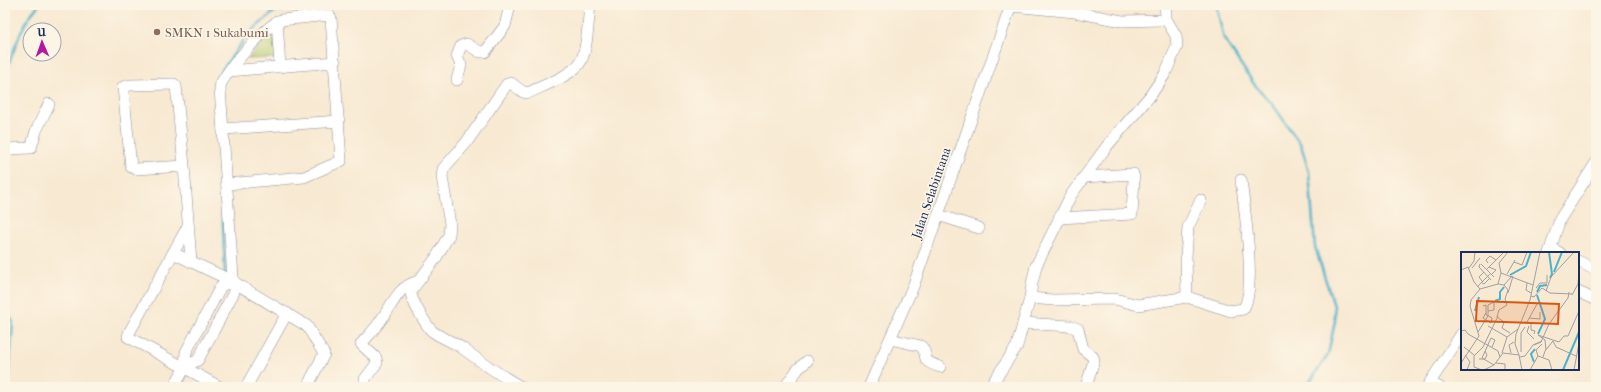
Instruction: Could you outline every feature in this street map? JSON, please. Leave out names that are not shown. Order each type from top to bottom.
[{"type":"street","points":[[457,80],[461,64],[457,56],[461,46],[467,44],[480,52],[485,52],[505,26],[510,5]]},
{"type":"street","points":[[521,387],[503,377],[429,327],[410,294],[417,282],[436,258],[449,235],[450,224],[442,177],[443,169],[466,143],[507,84],[511,83],[523,92],[528,93],[570,72],[579,64],[583,56],[590,5]]},
{"type":"street","points":[[1011,5],[1075,12],[1122,21],[1166,19]]},
{"type":"street","name":"Jalan Selabintana","points":[[869,387],[914,284],[1011,5]]},
{"type":"street","points":[[990,387],[1017,346],[1030,298],[1036,266],[1071,194],[1107,146],[1150,96],[1165,74],[1177,46],[1176,36],[1166,19],[1165,5]]},
{"type":"street","points":[[227,184],[304,177],[339,162],[341,159],[335,62],[331,18],[329,15],[277,22],[262,33],[230,71],[220,88],[232,281]]},
{"type":"street","points":[[277,22],[280,67]]},
{"type":"street","points":[[230,71],[335,62]]},
{"type":"street","points":[[184,166],[136,169],[130,167],[122,95],[123,87],[132,85],[176,85],[184,166],[191,262]]},
{"type":"street","points":[[5,149],[31,148],[36,132],[49,104]]},
{"type":"street","points":[[223,129],[339,121]]},
{"type":"street","points":[[1553,252],[1560,219],[1596,163]]},
{"type":"street","points":[[1059,218],[1132,214],[1134,184],[1133,174],[1084,177]]},
{"type":"street","points":[[1030,298],[1053,300],[1115,299],[1138,305],[1187,297],[1231,310],[1243,309],[1247,303],[1250,274],[1241,180]]},
{"type":"street","points":[[1187,297],[1186,257],[1188,227],[1201,200]]},
{"type":"street","points":[[938,216],[979,228]]},
{"type":"street","points":[[188,226],[128,337],[220,387]]},
{"type":"street","points":[[173,254],[232,281],[309,327],[324,354],[307,387]]},
{"type":"street","points":[[1579,262],[1596,270]]},
{"type":"street","points":[[174,387],[185,367],[186,352],[221,286],[232,281]]},
{"type":"street","points":[[365,387],[365,379],[377,364],[376,358],[362,344],[385,316],[391,304],[405,287],[417,282]]},
{"type":"street","points":[[1579,292],[1596,300]]},
{"type":"street","points":[[246,387],[287,313]]},
{"type":"street","points":[[1023,323],[1070,326],[1078,330],[1083,349],[1094,356],[1086,387]]},
{"type":"street","points":[[1432,386],[1461,335]]},
{"type":"street","points":[[890,339],[921,346],[924,351],[925,359],[929,363],[940,367]]},
{"type":"street","points":[[785,387],[798,369],[807,361]]},
{"type":"street","points":[[497,387],[503,377]]},
{"type":"green space","points":[[274,29],[276,58],[248,59]]},
{"type":"waterway","points":[[5,72],[27,20],[39,5]]},
{"type":"waterway","points":[[218,81],[217,77],[248,34],[275,11],[320,5]]},
{"type":"waterway","points":[[1216,5],[1224,39],[1254,84],[1273,105],[1301,145],[1309,172],[1315,247],[1334,306],[1335,321],[1328,355],[1306,387]]},
{"type":"waterway","points":[[222,196],[225,275]]},
{"type":"waterway","points":[[5,308],[13,322],[8,387]]},
{"type":"place","name":"SMKN 1 Sukabumi","points":[[157,32]]}]
